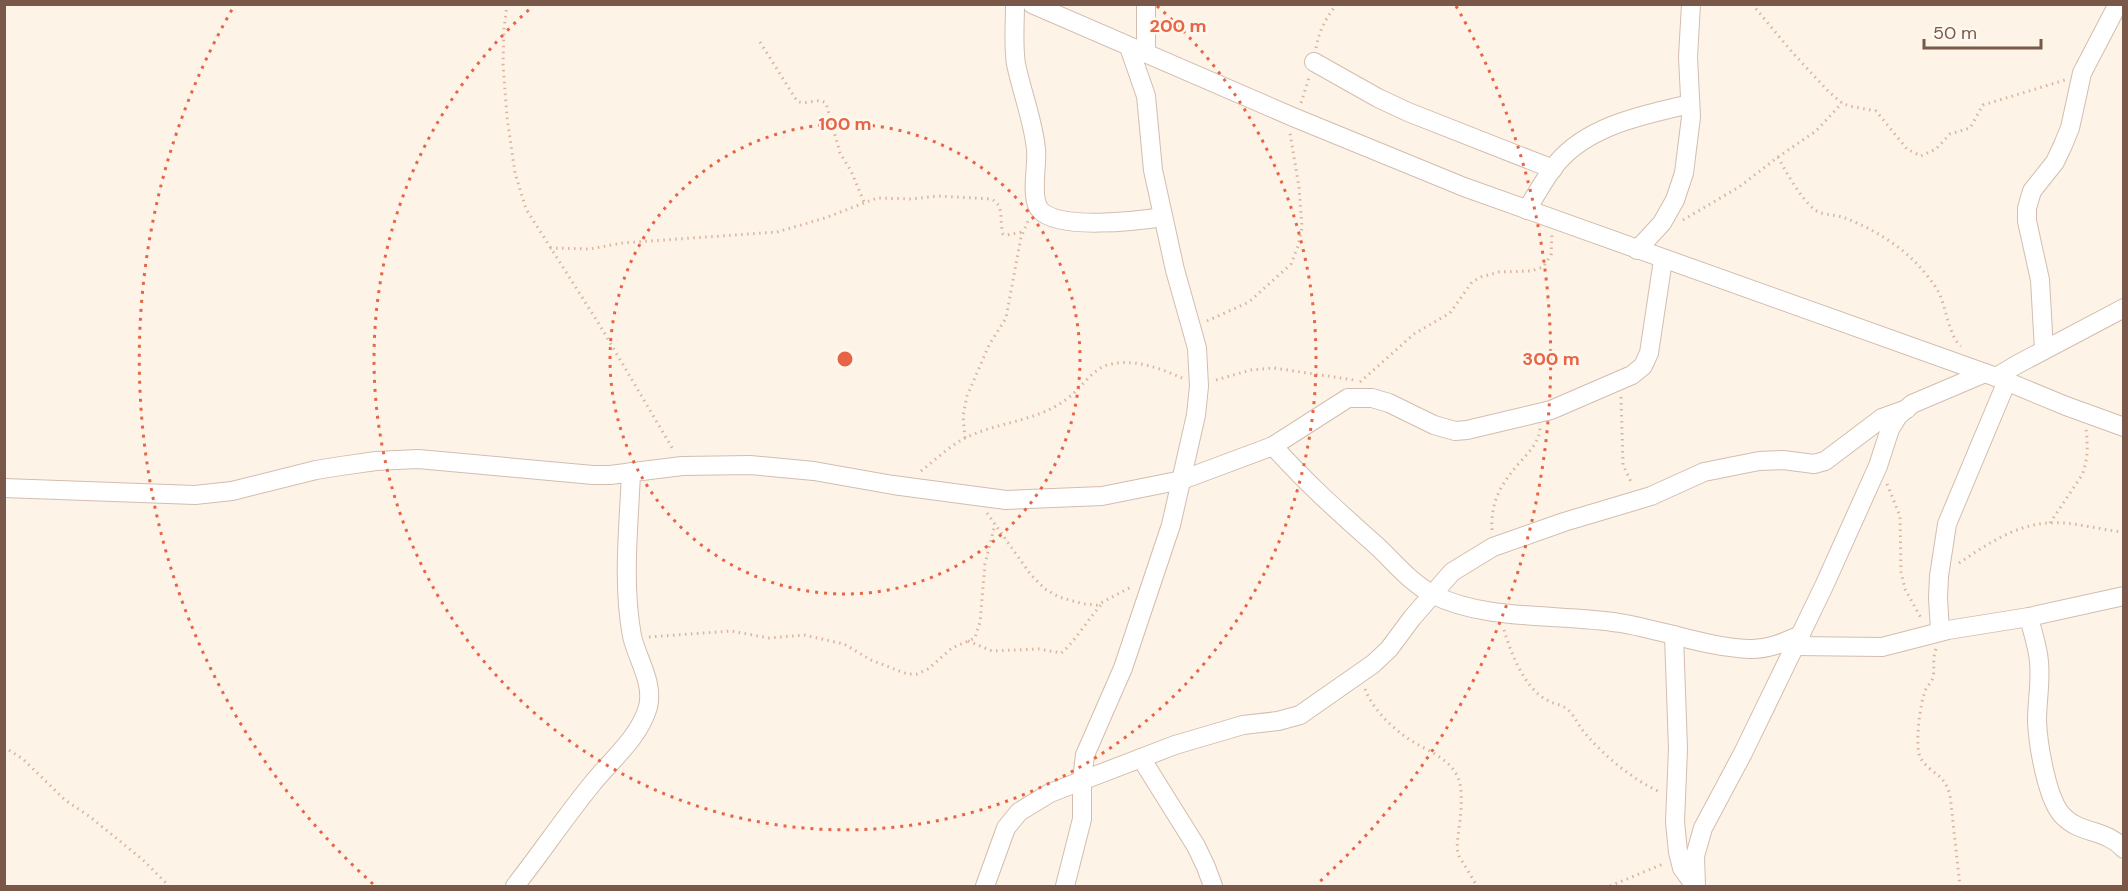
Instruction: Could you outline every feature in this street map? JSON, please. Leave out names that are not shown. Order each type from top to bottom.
[{"type":"street","points":[[1015,4],[1016,63],[1037,151],[1035,202],[1040,210],[1047,216],[1069,221],[1128,222],[1163,218]]},
{"type":"street","points":[[1032,4],[1289,116],[1464,188],[1996,377],[2124,427]]},
{"type":"street","points":[[1065,886],[1082,819],[1082,780],[1085,755],[1123,668],[1171,525],[1196,415],[1199,386],[1197,348],[1163,218],[1153,170],[1146,96],[1137,50],[1146,4]]},
{"type":"street","points":[[1636,250],[1655,232],[1675,200],[1684,173],[1691,117],[1688,57],[1691,4]]},
{"type":"street","points":[[2044,350],[2040,280],[2027,221],[2027,208],[2032,191],[2055,162],[2063,145],[2070,128],[2082,73],[2118,4]]},
{"type":"street","points":[[1314,62],[1408,112],[1553,169]]},
{"type":"street","points":[[1527,210],[1553,169],[1576,146],[1601,130],[1628,120],[1690,104]]},
{"type":"street","points":[[4,488],[195,495],[232,491],[316,470],[376,461],[418,459],[460,461],[572,474],[610,475],[682,466],[775,466],[1006,500],[1102,496],[1182,480],[1273,446],[1348,398],[1372,398],[1389,403],[1434,426],[1455,431],[1477,429],[1551,410],[1620,381],[1643,366],[1649,353],[1663,260]]},
{"type":"street","points":[[1695,886],[1695,856],[1703,828],[1743,753],[1798,640],[1878,466],[1890,429],[1898,416],[1920,400],[1996,377],[2124,308]]},
{"type":"street","points":[[1940,632],[1939,576],[1947,524],[1996,377]]},
{"type":"street","points":[[992,882],[1006,828],[1019,812],[1050,793],[1141,758],[1232,728],[1278,721],[1300,714],[1361,673],[1389,649],[1452,572],[1493,547],[1564,522],[1652,496],[1690,478],[1722,468],[1759,461],[1783,460],[1814,464],[1825,461],[1882,418],[1906,409]]},
{"type":"street","points":[[1273,446],[1324,500],[1415,583],[1452,603],[1500,612],[1621,623],[1729,648],[1752,649],[1798,640],[1882,647],[1940,632],[2029,617],[2124,597]]},
{"type":"street","points":[[515,886],[593,783],[635,734],[644,719],[649,690],[632,638],[628,587],[631,472]]},
{"type":"street","points":[[2029,617],[2039,659],[2040,686],[2037,720],[2041,753],[2055,805],[2062,816],[2075,826],[2106,835],[2117,841],[2124,849]]},
{"type":"street","points":[[1674,635],[1678,749],[1675,822],[1682,868],[1695,886]]},
{"type":"street","points":[[1141,758],[1196,846],[1213,886]]},
{"type":"path","points":[[507,4],[503,64],[507,117],[515,173],[526,209],[599,324],[682,466]]},
{"type":"path","points":[[1752,4],[1815,77],[1842,103],[1876,111],[1907,149],[1922,156],[1930,153],[1950,134],[1970,128],[1983,105],[2082,73]]},
{"type":"path","points":[[760,42],[797,101],[801,103],[821,100],[826,103],[840,153],[851,171],[864,203]]},
{"type":"path","points":[[1655,232],[1677,224],[1739,187],[1816,131],[1842,103]]},
{"type":"path","points":[[1192,329],[1249,302],[1291,264],[1302,228],[1289,116]]},
{"type":"path","points":[[1778,157],[1813,209],[1857,223],[1907,254],[1919,266],[1938,291],[1953,338],[1966,349]]},
{"type":"path","points":[[550,248],[590,249],[622,243],[777,232],[877,198],[888,197],[903,200],[937,196],[982,197],[997,201],[1000,207],[1003,234],[1023,232]]},
{"type":"path","points":[[965,438],[963,416],[967,396],[989,345],[1006,318],[1023,232],[1035,202]]},
{"type":"path","points":[[1348,398],[1360,381],[1414,334],[1450,313],[1472,282],[1499,272],[1532,271],[1543,267],[1551,255],[1553,243],[1551,219]]},
{"type":"path","points":[[917,474],[965,438],[1044,413],[1069,398],[1093,373],[1108,365],[1140,363],[1161,369],[1199,386],[1242,372],[1274,368],[1360,381]]},
{"type":"path","points":[[1620,381],[1623,465],[1635,488],[1652,496]]},
{"type":"path","points":[[1493,547],[1491,522],[1495,498],[1507,477],[1537,442],[1540,429],[1539,413]]},
{"type":"path","points":[[2050,523],[2082,476],[2085,467],[2087,440],[2084,413]]},
{"type":"path","points":[[1878,466],[1900,516],[1901,572],[1905,589],[1913,607],[1940,632],[1934,655],[1934,675],[1925,690],[1922,703],[1917,748],[1920,758],[1940,775],[1947,785],[1960,886]]},
{"type":"path","points":[[976,496],[1031,575],[1045,589],[1059,597],[1097,605],[1136,584]]},
{"type":"path","points":[[1939,576],[1996,539],[2022,528],[2050,523],[2124,532]]},
{"type":"path","points":[[632,638],[731,632],[769,638],[804,635],[844,644],[871,660],[907,674],[917,674],[928,669],[952,648],[975,638],[978,633],[985,564],[995,524]]},
{"type":"path","points":[[968,641],[992,651],[1039,649],[1061,653],[1104,602]]},
{"type":"path","points":[[1500,612],[1514,656],[1530,685],[1547,700],[1566,708],[1585,734],[1631,776],[1667,796],[1676,804]]},
{"type":"path","points":[[1361,673],[1373,705],[1384,717],[1402,734],[1449,763],[1455,772],[1460,783],[1461,798],[1457,849],[1477,886]]},
{"type":"path","points":[[4,747],[22,759],[65,800],[89,816],[143,860],[168,886]]},
{"type":"path","points":[[1610,886],[1679,858]]}]
